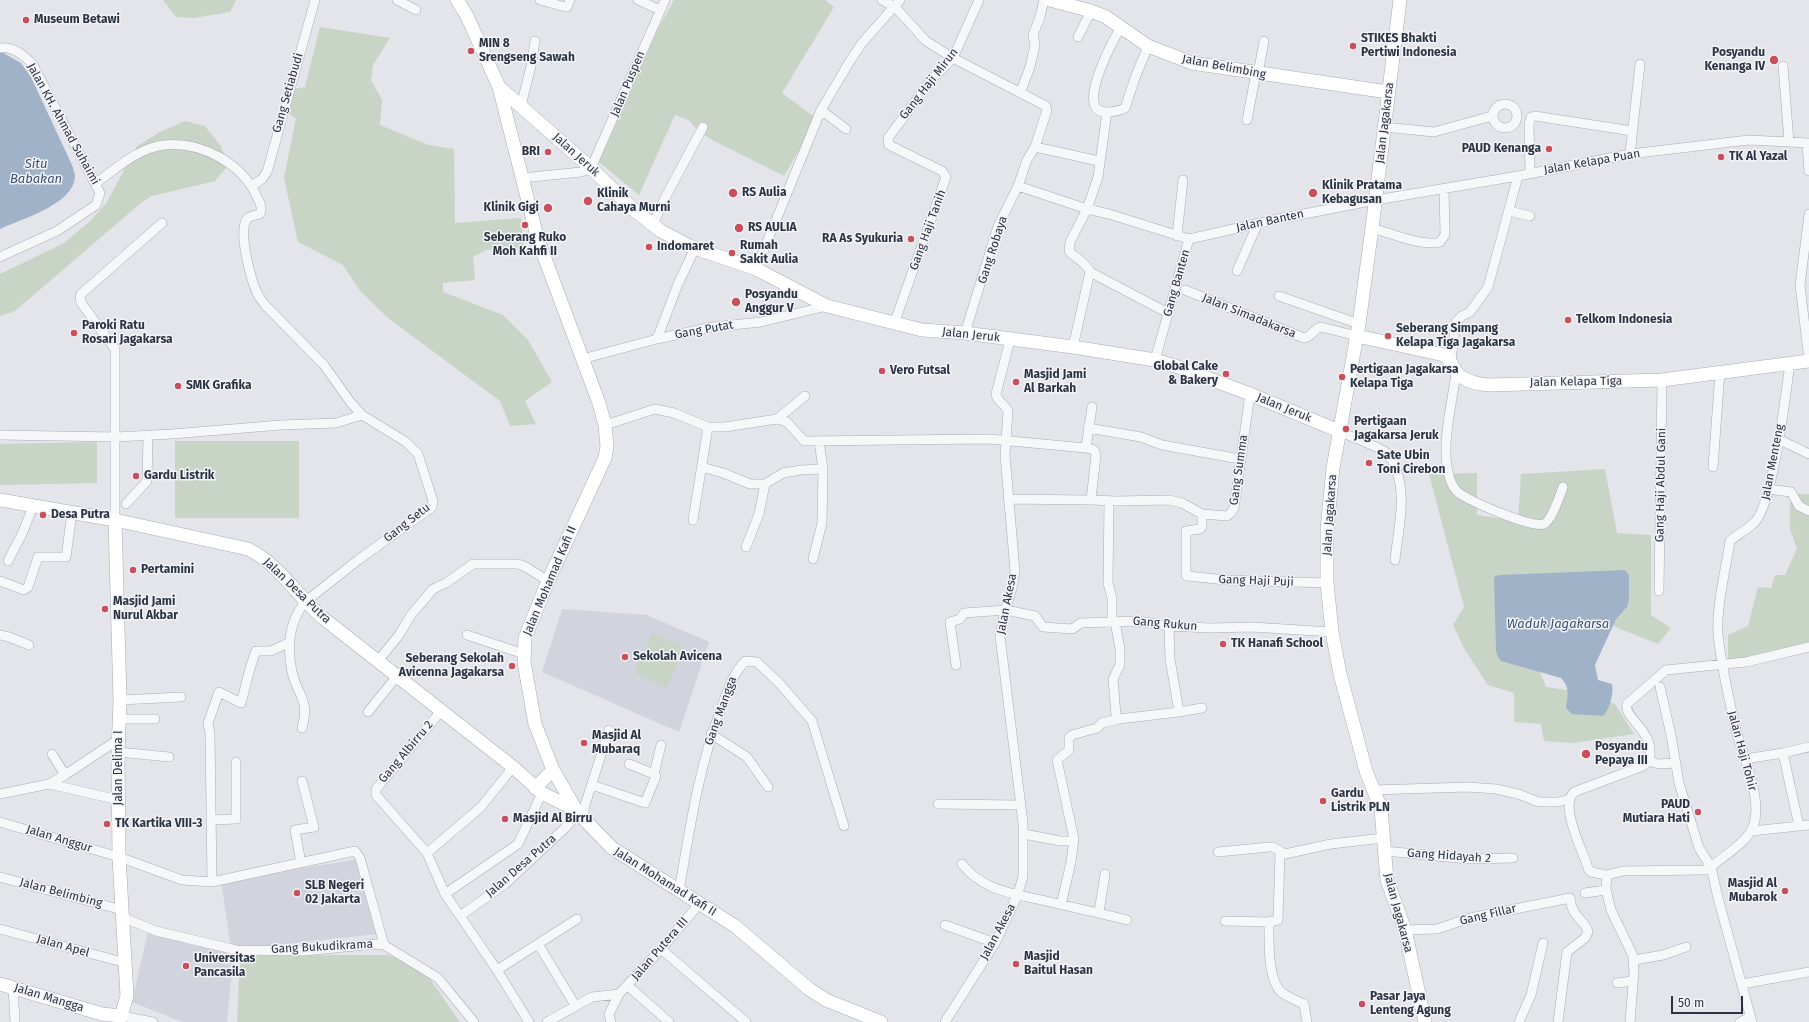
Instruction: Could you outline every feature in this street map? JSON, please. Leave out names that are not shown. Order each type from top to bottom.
[{"type":"street","name":"Gang Setiabudi","points":[[255,184],[262,179],[267,172],[315,0]]},
{"type":"street","points":[[397,0],[416,10]]},
{"type":"street","name":"Jalan Mohamad Kafi II","points":[[457,0],[467,16],[499,87],[538,240],[582,359],[595,389],[605,426],[607,446],[605,458],[548,581],[525,638],[524,662],[535,724],[555,774],[579,814],[612,848],[700,903],[749,937],[809,989],[826,1000],[881,1022]]},
{"type":"street","points":[[540,0],[565,7],[567,7],[570,0]]},
{"type":"street","points":[[638,0],[660,10]]},
{"type":"street","name":"Jalan Puspen","points":[[591,168],[665,0]]},
{"type":"street","points":[[882,0],[897,4],[926,41],[953,58],[1020,93],[1030,67],[1035,45],[1033,35],[1040,17],[1044,0]]},
{"type":"street","name":"Gang Haji Mirun","points":[[889,145],[888,138],[932,79],[953,58],[979,0]]},
{"type":"street","name":"Jalan Belimbing","points":[[1050,0],[1065,2],[1106,17],[1148,46],[1192,63],[1257,74],[1388,92]]},
{"type":"street","name":"Jalan Jagakarsa","points":[[1400,0],[1376,200],[1358,330],[1333,468],[1329,503],[1327,583],[1332,632],[1348,706],[1366,771],[1381,809],[1387,880],[1405,930],[1424,1022]]},
{"type":"street","points":[[756,269],[821,110],[862,43],[897,4]]},
{"type":"street","points":[[1078,37],[1091,11]]},
{"type":"street","points":[[1121,27],[1112,42],[1094,90],[1093,106],[1096,110],[1107,112],[1119,111],[1125,108],[1148,46]]},
{"type":"street","points":[[521,106],[531,66],[535,40]]},
{"type":"street","points":[[1247,120],[1264,41]]},
{"type":"street","name":"Jalan KH. Ahmad Suhaimi","points":[[0,48],[4,47],[24,55],[33,65],[100,192],[96,205],[56,231],[0,257]]},
{"type":"street","points":[[1630,154],[1640,64]]},
{"type":"street","points":[[1783,66],[1789,142]]},
{"type":"street","name":"Jalan Jeruk","points":[[499,87],[591,168],[634,210],[672,238],[695,248],[756,269],[827,306],[922,330],[966,333],[1010,340],[1073,347],[1155,360],[1250,394],[1385,452],[1392,460],[1402,488],[1403,502],[1395,560]]},
{"type":"street","name":"Gang Robaya","points":[[966,333],[998,226],[1018,186],[1028,160],[1036,147],[1047,110],[1046,106],[1020,93]]},
{"type":"street","points":[[821,110],[846,129]]},
{"type":"street","points":[[1073,347],[1090,272],[1088,266],[1076,259],[1069,251],[1070,242],[1087,209],[1098,177],[1099,161],[1107,112]]},
{"type":"street","points":[[1384,127],[1434,132],[1492,116]]},
{"type":"street","points":[[1530,174],[1529,124],[1531,117],[1535,116],[1632,131]]},
{"type":"street","points":[[653,224],[666,196],[703,127]]},
{"type":"street","name":"Jalan Kelapa Puan","points":[[1376,200],[1530,174],[1630,154],[1749,140],[1808,143]]},
{"type":"street","points":[[1808,143],[1809,171]]},
{"type":"street","points":[[0,435],[116,437],[148,436],[281,425],[336,423],[362,415],[351,403],[324,365],[265,306],[258,294],[250,270],[243,235],[244,226],[248,218],[260,214],[261,211],[261,205],[255,184],[232,165],[204,149],[185,144],[164,145],[141,150],[96,183]]},
{"type":"street","name":"Gang Haji Tanih","points":[[889,145],[942,172],[946,177],[894,324]]},
{"type":"street","points":[[1036,147],[1099,161]]},
{"type":"street","points":[[522,178],[581,172],[591,168]]},
{"type":"street","points":[[1518,176],[1488,287],[1470,312],[1462,316],[1456,322],[1451,360],[1456,372],[1445,454],[1451,483],[1460,494],[1490,508],[1536,525],[1549,520],[1563,486]]},
{"type":"street","points":[[1177,236],[1182,180]]},
{"type":"street","name":"Gang Banten","points":[[1018,186],[1087,209],[1109,214],[1189,239],[1155,360]]},
{"type":"street","points":[[1372,228],[1418,241],[1434,243],[1440,242],[1445,235],[1444,189]]},
{"type":"street","name":"Jalan Banten","points":[[1189,239],[1258,223],[1376,200]]},
{"type":"street","points":[[1509,211],[1530,216]]},
{"type":"street","points":[[1809,214],[1800,285],[1809,360]]},
{"type":"street","points":[[115,520],[115,349],[82,304],[80,299],[81,294],[162,223]]},
{"type":"street","points":[[1237,271],[1258,223]]},
{"type":"street","points":[[657,339],[678,284],[695,248]]},
{"type":"street","points":[[1090,272],[1168,313]]},
{"type":"street","name":"Jalan Simadakarsa","points":[[1185,290],[1304,338],[1309,336],[1315,329],[1321,327],[1358,330]]},
{"type":"street","points":[[1279,296],[1358,330],[1436,352],[1451,360]]},
{"type":"street","name":"Gang Putat","points":[[582,359],[657,339],[712,327],[761,322],[827,306]]},
{"type":"street","name":"Jalan Akesa","points":[[945,1022],[995,943],[1017,896],[1023,877],[1024,834],[1000,636],[1004,614],[1012,588],[1014,571],[1005,440],[1008,411],[1007,407],[997,399],[996,394],[1010,340]]},
{"type":"street","name":"Jalan Kelapa Tiga","points":[[1456,372],[1473,382],[1489,385],[1662,380],[1809,360]]},
{"type":"street","name":"Jalan Menteng","points":[[1723,665],[1718,633],[1730,541],[1755,522],[1764,505],[1778,439],[1790,363]]},
{"type":"street","points":[[1713,467],[1720,372]]},
{"type":"street","name":"Gang Haji Abdul Gani","points":[[1659,591],[1662,380]]},
{"type":"street","name":"Gang Summa","points":[[1202,514],[1227,516],[1234,508],[1250,394]]},
{"type":"street","points":[[777,419],[805,396]]},
{"type":"street","points":[[1086,448],[1092,407]]},
{"type":"street","points":[[605,426],[655,409],[674,413],[708,427],[725,428],[777,419],[787,422],[804,441],[1005,440],[1086,448],[1092,450],[1096,455],[1091,500],[1169,500],[1182,503],[1202,514]]},
{"type":"street","name":"Gang Setu","points":[[308,605],[358,560],[432,507],[433,501],[418,454],[406,442],[362,415]]},
{"type":"street","points":[[693,520],[708,427]]},
{"type":"street","points":[[1088,428],[1141,437],[1162,444],[1240,459]]},
{"type":"street","points":[[126,504],[147,480],[148,436]]},
{"type":"street","points":[[1778,439],[1809,454]]},
{"type":"street","points":[[813,559],[822,523],[823,469],[819,441]]},
{"type":"street","points":[[702,467],[723,473],[750,484],[765,484],[783,474],[807,469],[823,469]]},
{"type":"street","points":[[746,547],[759,514],[765,484]]},
{"type":"street","points":[[1768,489],[1788,490],[1791,492],[1799,506],[1809,511]]},
{"type":"street","points":[[1008,498],[1087,500]]},
{"type":"street","name":"Jalan Desa Putra","points":[[0,500],[115,520],[248,549],[259,555],[280,573],[308,605],[323,618],[513,767],[538,791],[579,814],[505,884],[460,916]]},
{"type":"street","points":[[1109,501],[1108,583],[1112,598],[1114,621],[1120,649],[1120,665],[1113,679],[1116,715],[1119,719]]},
{"type":"street","points":[[8,561],[33,506]]},
{"type":"street","points":[[0,581],[24,590],[28,588],[38,557],[66,557],[72,513]]},
{"type":"street","name":"Gang Haji Puji","points":[[1202,514],[1202,526],[1200,529],[1186,531],[1186,575],[1189,577],[1226,580],[1327,583]]},
{"type":"street","name":"Jalan Delima I","points":[[115,520],[120,700],[118,745],[119,857],[126,963],[126,996],[121,1019]]},
{"type":"street","points":[[378,661],[410,615],[433,589],[446,584],[473,564],[518,564],[526,567],[548,581]]},
{"type":"street","points":[[302,728],[306,714],[304,700],[292,673],[288,643],[299,610],[308,605]]},
{"type":"street","points":[[956,665],[950,622],[960,619],[964,613],[1006,610]]},
{"type":"street","name":"Gang Rukun","points":[[1006,610],[1035,616],[1043,627],[1072,629],[1081,622],[1137,621],[1169,626],[1210,628],[1252,627],[1332,632]]},
{"type":"street","points":[[1169,626],[1170,659],[1178,712]]},
{"type":"street","points":[[0,635],[9,636],[29,645]]},
{"type":"street","points":[[467,635],[524,654]]},
{"type":"street","points":[[212,882],[210,734],[208,723],[219,692],[241,703],[247,674],[256,651],[271,651],[288,643]]},
{"type":"street","points":[[1783,753],[1804,825],[1752,831],[1711,867],[1704,870],[1623,871],[1607,875],[1591,872],[1588,868],[1571,819],[1569,804],[1571,795],[1578,790],[1643,766],[1648,761],[1650,754],[1646,735],[1640,726],[1628,715],[1627,704],[1666,670],[1702,665],[1723,665],[1746,662],[1809,647]]},
{"type":"street","name":"Gang Mangga","points":[[679,891],[696,793],[711,734],[734,673],[745,661],[757,662],[780,684],[812,721],[844,826]]},
{"type":"street","name":"Jalan Haji Tohir","points":[[1723,665],[1730,706],[1751,781],[1755,805],[1752,831]]},
{"type":"street","points":[[368,712],[396,676]]},
{"type":"street","points":[[1660,686],[1671,735],[1679,783],[1699,848],[1711,867],[1751,1019],[1740,1022]]},
{"type":"street","points":[[120,700],[181,697]]},
{"type":"street","points":[[1061,905],[1071,862],[1074,839],[1057,760],[1069,750],[1070,736],[1097,728],[1102,723],[1119,719],[1202,708]]},
{"type":"street","name":"Gang Albirru 2","points":[[427,853],[376,795],[376,789],[441,711]]},
{"type":"street","points":[[120,719],[155,719]]},
{"type":"street","points":[[579,814],[592,785],[609,730]]},
{"type":"street","points":[[711,734],[747,757],[768,787]]},
{"type":"street","points":[[0,794],[49,784],[118,745],[169,757]]},
{"type":"street","points":[[592,785],[644,803],[646,802],[655,779],[654,774],[661,745]]},
{"type":"street","points":[[1745,758],[1783,753],[1809,747]]},
{"type":"street","points":[[52,754],[65,775]]},
{"type":"street","points":[[1648,761],[1659,764],[1675,763]]},
{"type":"street","points":[[211,820],[236,820],[236,762]]},
{"type":"street","points":[[629,764],[654,774]]},
{"type":"street","points":[[513,767],[481,807],[427,853],[445,894],[497,970],[529,1022]]},
{"type":"street","points":[[538,791],[555,774]]},
{"type":"street","points":[[300,863],[295,830],[314,827],[302,781]]},
{"type":"street","points":[[49,784],[119,800]]},
{"type":"street","points":[[1373,790],[1468,787],[1496,789],[1518,794],[1539,802],[1558,802],[1570,799]]},
{"type":"street","name":"Jalan Desa Putra","points":[[445,894],[518,844],[538,791]]},
{"type":"street","points":[[938,804],[1021,805]]},
{"type":"street","name":"Jalan Anggur","points":[[0,822],[119,857],[182,880],[212,882],[355,851],[360,858],[384,945]]},
{"type":"street","points":[[1024,834],[1060,841],[1072,841],[1074,839]]},
{"type":"street","name":"Gang Hidayah 2","points":[[1218,852],[1269,847],[1285,854],[1331,844],[1384,845],[1461,859],[1512,858]]},
{"type":"street","points":[[1225,921],[1270,922],[1278,920],[1280,852]]},
{"type":"street","points":[[962,864],[970,873],[1004,892],[1017,896],[1099,912],[1127,920]]},
{"type":"street","points":[[1099,912],[1106,874]]},
{"type":"street","points":[[1607,875],[1606,890],[1613,915],[1634,960],[1634,981],[1630,1022]]},
{"type":"street","name":"Jalan Belimbing","points":[[0,877],[122,913]]},
{"type":"street","points":[[1584,893],[1606,890]]},
{"type":"street","name":"Gang Fillar","points":[[1405,930],[1437,929],[1470,918],[1570,898],[1572,909],[1586,927],[1588,932],[1585,938],[1567,952],[1558,1022]]},
{"type":"street","name":"Jalan Putera III","points":[[611,1022],[609,1014],[619,994],[661,949],[700,903]]},
{"type":"street","name":"Gang Bukudikrama","points":[[122,913],[156,931],[236,950],[304,951],[375,944],[384,945],[438,978],[474,1022]]},
{"type":"street","points":[[497,970],[577,919]]},
{"type":"street","points":[[1270,922],[1269,941],[1273,981],[1282,994],[1304,1004],[1307,1022]]},
{"type":"street","points":[[946,926],[995,943]]},
{"type":"street","name":"Jalan Apel","points":[[0,929],[126,963]]},
{"type":"street","points":[[1519,1022],[1531,995],[1543,943]]},
{"type":"street","points":[[538,944],[575,1005]]},
{"type":"street","points":[[1634,960],[1663,955],[1686,947]]},
{"type":"street","points":[[661,949],[746,1022]]},
{"type":"street","points":[[1742,984],[1808,975]]},
{"type":"street","points":[[1617,983],[1634,981]]},
{"type":"street","name":"Jalan Mangga","points":[[0,984],[13,987],[101,1018],[121,1019]]},
{"type":"street","points":[[628,986],[669,1022]]},
{"type":"street","points":[[13,987],[15,1022]]},
{"type":"street","points":[[547,1022],[592,996],[619,994]]},
{"type":"street","points":[[121,1019],[153,1022]]},
{"type":"shaded area","name":"Sekolah Avicena","points":[[562,609],[647,615],[709,642],[679,732],[542,672]]},
{"type":"shaded area","points":[[366,858],[378,934],[232,950],[234,953],[227,1022],[182,1022],[132,1002],[148,932],[231,948],[221,881]]},
{"type":"green space","points":[[163,0],[236,0],[230,12],[194,18],[176,17]]},
{"type":"green space","points":[[674,0],[825,0],[834,7],[782,93],[817,119],[784,176],[714,141],[698,131],[690,121],[675,115],[639,195],[599,162],[658,29]]},
{"type":"green space","points":[[320,27],[390,38],[373,65],[371,80],[382,100],[380,125],[428,145],[454,149],[455,223],[521,218],[524,248],[486,250],[473,257],[475,280],[443,283],[443,292],[503,315],[528,340],[552,382],[525,401],[536,424],[510,426],[500,401],[388,318],[360,291],[343,265],[298,242],[284,178],[296,118],[287,113],[294,89],[305,87]]},
{"type":"green space","points":[[185,121],[205,126],[220,145],[229,165],[215,181],[152,196],[142,202],[15,311],[0,316],[0,274],[64,243],[90,221],[107,202],[137,146],[160,132]]},
{"type":"green space","points":[[175,441],[299,441],[299,518],[175,518]]},
{"type":"green space","points":[[97,442],[97,483],[0,485],[0,444]]},
{"type":"green space","points":[[1605,469],[1617,533],[1651,535],[1651,615],[1671,628],[1658,644],[1618,628],[1591,612],[1537,664],[1546,687],[1585,693],[1615,704],[1634,734],[1573,743],[1544,741],[1541,724],[1514,722],[1514,693],[1488,685],[1465,650],[1453,625],[1464,607],[1429,474],[1477,473],[1477,515],[1518,521],[1521,474]]},
{"type":"green space","points":[[1790,494],[1809,494],[1809,642],[1751,660],[1728,660],[1728,635],[1748,626],[1758,587],[1771,588],[1775,575],[1785,575],[1797,549],[1790,529]]},
{"type":"green space","points":[[652,633],[684,647],[667,688],[635,673]]},
{"type":"green space","points":[[388,955],[399,959],[428,976],[460,1022],[237,1022],[240,956]]},
{"type":"water","name":"Situ Babakan","points":[[0,51],[21,63],[31,77],[72,165],[75,177],[72,187],[65,196],[56,203],[45,210],[0,229]]},
{"type":"water","name":"Waduk Jagakarsa","points":[[1625,570],[1629,575],[1629,599],[1627,607],[1616,619],[1595,665],[1598,680],[1612,684],[1611,700],[1608,709],[1603,716],[1572,714],[1566,708],[1568,696],[1567,688],[1561,678],[1501,661],[1498,657],[1496,651],[1494,577],[1499,575]]},
{"type":"place","name":"Museum Betawi","points":[[26,20]]},
{"type":"place","name":"STIKES Bhakti Pertiwi Indonesia","points":[[1353,46]]},
{"type":"place","name":"MIN 8 Srengseng Sawah","points":[[471,51]]},
{"type":"place","name":"Posyandu Kenanga IV","points":[[1774,60]]},
{"type":"place","name":"PAUD Kenanga","points":[[1549,149]]},
{"type":"place","name":"BRI","points":[[548,152]]},
{"type":"place","name":"TK Al Yazal","points":[[1721,157]]},
{"type":"place","name":"RS Aulia","points":[[733,193]]},
{"type":"place","name":"Klinik Pratama Kebagusan","points":[[1313,193]]},
{"type":"place","name":"Klinik Cahaya Murni","points":[[588,201]]},
{"type":"place","name":"Klinik Gigi","points":[[548,208]]},
{"type":"place","name":"Seberang Ruko Moh Kahfi II","points":[[525,225]]},
{"type":"place","name":"RS AULIA","points":[[739,228]]},
{"type":"place","name":"RA As Syukuria","points":[[911,239]]},
{"type":"place","name":"Indomaret","points":[[649,247]]},
{"type":"place","name":"Rumah Sakit Aulia","points":[[732,253]]},
{"type":"place","name":"Posyandu Anggur V","points":[[736,302]]},
{"type":"place","name":"Telkom Indonesia","points":[[1568,320]]},
{"type":"place","name":"Paroki Ratu Rosari Jagakarsa","points":[[74,333]]},
{"type":"place","name":"Seberang Simpang Kelapa Tiga Jagakarsa","points":[[1388,336]]},
{"type":"place","name":"Vero Futsal","points":[[882,371]]},
{"type":"place","name":"Global Cake & Bakery","points":[[1226,374]]},
{"type":"place","name":"Pertigaan Jagakarsa Kelapa Tiga","points":[[1342,377]]},
{"type":"place","name":"Masjid Jami Al Barkah","points":[[1016,382]]},
{"type":"place","name":"SMK Grafika","points":[[178,386]]},
{"type":"place","name":"Pertigaan Jagakarsa Jeruk","points":[[1346,429]]},
{"type":"place","name":"Sate Ubin Toni Cirebon","points":[[1369,463]]},
{"type":"place","name":"Gardu Listrik","points":[[136,476]]},
{"type":"place","name":"Desa Putra","points":[[43,515]]},
{"type":"place","name":"Pertamini","points":[[133,570]]},
{"type":"place","name":"Masjid Jami Nurul Akbar","points":[[105,609]]},
{"type":"place","name":"TK Hanafi School","points":[[1223,644]]},
{"type":"place","name":"Sekolah Avicena","points":[[625,657]]},
{"type":"place","name":"Seberang Sekolah Avicenna Jagakarsa","points":[[512,666]]},
{"type":"place","name":"Masjid Al Mubaraq","points":[[584,743]]},
{"type":"place","name":"Posyandu Pepaya III","points":[[1586,754]]},
{"type":"place","name":"Gardu Listrik PLN","points":[[1323,801]]},
{"type":"place","name":"PAUD Mutiara Hati","points":[[1698,812]]},
{"type":"place","name":"Masjid Al Birru","points":[[505,819]]},
{"type":"place","name":"TK Kartika VIII-3","points":[[107,824]]},
{"type":"place","name":"Masjid Al Mubarok","points":[[1785,891]]},
{"type":"place","name":"SLB Negeri 02 Jakarta","points":[[297,893]]},
{"type":"place","name":"Masjid Baitul Hasan","points":[[1016,964]]},
{"type":"place","name":"Universitas Pancasila","points":[[186,966]]},
{"type":"place","name":"Pasar Jaya Lenteng Agung","points":[[1362,1004]]}]
